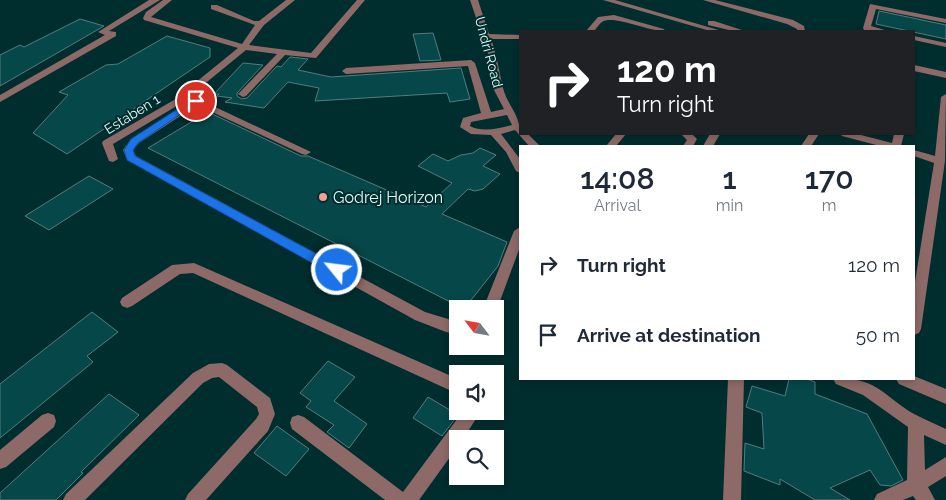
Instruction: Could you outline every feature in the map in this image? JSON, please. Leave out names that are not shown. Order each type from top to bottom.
[{"type":"street","points":[[0,98],[113,34],[102,32],[147,3],[156,0]]},
{"type":"street","points":[[168,0],[149,14],[147,18],[244,47],[313,56],[360,0]]},
{"type":"street","points":[[244,47],[262,23],[291,0]]},
{"type":"street","name":"Undri Road","points":[[474,0],[492,53],[499,90],[519,128]]},
{"type":"street","points":[[607,0],[631,1],[712,16],[790,22],[801,28],[801,30]]},
{"type":"street","points":[[706,0],[718,30]]},
{"type":"street","points":[[878,30],[867,28],[873,6],[946,21]]},
{"type":"street","points":[[214,7],[253,23],[262,23]]},
{"type":"street","points":[[712,16],[739,30]]},
{"type":"street","points":[[591,30],[601,19],[614,17],[658,30]]},
{"type":"street","points":[[486,36],[519,37]]},
{"type":"street","points":[[915,38],[946,45]]},
{"type":"street","name":"Estaben 1","points":[[112,159],[107,143],[178,102],[244,47]]},
{"type":"street","points":[[243,94],[283,52]]},
{"type":"street","points":[[346,71],[471,63],[487,116]]},
{"type":"street","points":[[915,68],[946,75]]},
{"type":"street","points":[[915,323],[940,161],[946,97]]},
{"type":"street","points":[[306,152],[196,101],[135,141],[128,150],[131,158],[137,162],[420,316],[449,326]]},
{"type":"street","points":[[511,112],[478,116],[466,120],[465,127],[480,134],[519,130]]},
{"type":"street","points":[[494,132],[510,151],[519,167]]},
{"type":"street","name":"Undri Road","points":[[525,135],[534,145]]},
{"type":"street","points":[[612,145],[620,135]]},
{"type":"street","points":[[687,135],[692,139],[689,145]]},
{"type":"street","points":[[850,135],[887,145]]},
{"type":"street","points":[[915,153],[940,161]]},
{"type":"street","points":[[493,300],[519,234]]},
{"type":"street","points":[[127,302],[176,269],[194,268],[449,383]]},
{"type":"street","points":[[72,500],[198,378],[210,371],[222,370],[264,403],[268,414],[262,425],[194,500]]},
{"type":"street","points":[[732,500],[736,380]]},
{"type":"street","points":[[843,380],[868,390],[916,423],[946,437]]},
{"type":"street","points":[[907,380],[946,397]]},
{"type":"street","points":[[408,500],[466,420]]},
{"type":"street","points":[[0,461],[48,421]]},
{"type":"street","points":[[298,423],[400,500]]},
{"type":"street","points":[[916,423],[916,485],[926,500]]},
{"type":"street","points":[[883,500],[916,485],[946,466]]},
{"type":"building","points":[[879,11],[946,25],[946,39],[915,32],[915,30],[904,30],[876,24]]},
{"type":"building","points":[[80,19],[104,26],[0,86],[0,55],[20,45],[24,47]]},
{"type":"building","points":[[433,33],[441,60],[420,61],[413,34]]},
{"type":"building","points":[[167,36],[210,48],[210,57],[67,154],[33,133],[68,95],[59,92],[106,65],[118,64]]},
{"type":"building","points":[[290,57],[308,59],[298,70],[331,77],[461,68],[470,99],[450,102],[447,93],[315,101],[319,88],[288,82],[264,108],[225,102],[232,98],[214,94],[243,63],[263,65],[237,93],[237,96],[242,99],[247,98],[277,66],[281,67]]},
{"type":"building","name":"Godrej Horizon","points":[[208,112],[301,156],[308,156],[426,207],[452,183],[418,166],[433,154],[448,161],[461,155],[473,153],[480,148],[496,155],[483,166],[500,174],[483,189],[475,191],[468,189],[442,214],[507,242],[498,266],[471,300],[449,301],[148,148]]},
{"type":"building","points":[[89,176],[113,189],[49,230],[25,216]]},
{"type":"building","points":[[92,312],[118,332],[87,356],[93,362],[0,438],[0,384]]},
{"type":"building","points":[[328,361],[355,377],[334,401],[367,424],[349,448],[327,432],[334,425],[306,407],[311,401],[300,393]]},
{"type":"building","points":[[789,380],[810,380],[815,382],[815,394],[867,414],[903,480],[891,486],[880,485],[870,470],[830,488],[850,500],[815,500],[780,479],[780,485],[744,471],[745,443],[764,449],[762,413],[746,407],[752,386],[785,396]]},
{"type":"building","points":[[109,394],[139,415],[81,472],[83,473],[56,500],[0,500],[0,493]]},
{"type":"building","points":[[428,397],[449,410],[449,420],[454,420],[442,436],[413,418]]},
{"type":"building","points":[[277,426],[309,449],[286,476],[254,453]]},
{"type":"place","name":"Godrej Horizon","points":[[323,197]]},
{"type":"route","points":[[196,101],[135,141],[128,150],[131,158],[337,270]]}]
